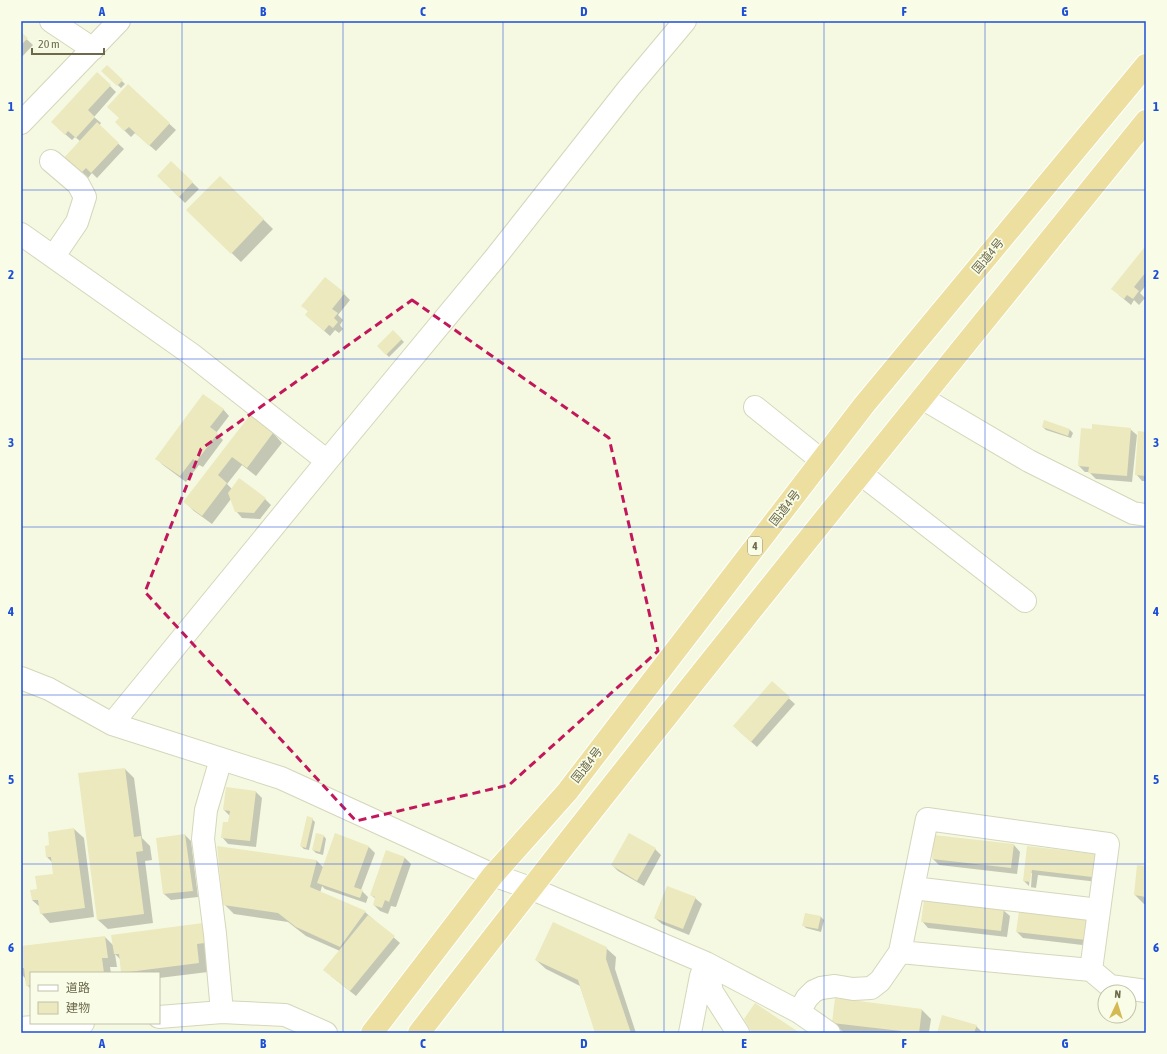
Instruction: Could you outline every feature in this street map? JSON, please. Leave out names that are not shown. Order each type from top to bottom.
[{"type":"highway","name":"国道4号","points":[[372,1033],[493,875],[567,792],[869,399],[1146,65]]},
{"type":"highway","points":[[418,1033],[530,888],[1146,121]]},
{"type":"street","points":[[51,21],[93,49]]},
{"type":"street","points":[[21,123],[119,21]]},
{"type":"street","points":[[112,724],[495,258],[624,95],[685,21]]},
{"type":"street","points":[[51,162],[78,184],[85,197],[77,222],[54,256]]},
{"type":"street","points":[[21,234],[191,354],[327,461]]},
{"type":"street","points":[[922,398],[1029,461],[1133,513],[1146,514]]},
{"type":"street","points":[[755,407],[821,460]]},
{"type":"street","points":[[861,474],[1025,600]]},
{"type":"street","points":[[21,678],[49,689],[112,724],[281,778],[493,875],[530,888],[706,963],[799,1012],[829,1033]]},
{"type":"street","points":[[221,759],[206,810],[203,839],[215,934],[222,1012]]},
{"type":"street","points":[[799,1012],[807,998],[814,991],[821,988],[835,986],[853,989],[871,988],[880,981],[900,952],[927,819],[1108,844],[1091,970]]},
{"type":"street","points":[[913,888],[1099,910]]},
{"type":"street","points":[[900,952],[1091,970],[1110,986],[1146,991]]},
{"type":"street","points":[[690,1033],[701,976],[706,963]]},
{"type":"street","points":[[706,963],[712,992],[738,1033]]},
{"type":"street","points":[[160,1017],[222,1012],[285,1015],[326,1033]]},
{"type":"street","points":[[21,1028],[71,1024]]},
{"type":"highlighted area","points":[[412,300],[609,438],[658,651],[509,785],[356,821],[145,592],[201,449]]},
{"type":"building","points":[[21,32],[28,38],[21,45]]},
{"type":"building","points":[[107,65],[123,80],[117,86],[101,71]]},
{"type":"building","points":[[97,72],[111,85],[88,110],[95,117],[76,138],[68,131],[65,135],[51,122]]},
{"type":"building","points":[[128,84],[170,123],[149,146],[129,127],[124,131],[115,122],[119,118],[107,107]]},
{"type":"building","points":[[97,122],[119,143],[91,173],[86,168],[78,176],[61,161]]},
{"type":"building","points":[[171,161],[193,182],[179,197],[157,176]]},
{"type":"building","points":[[220,176],[264,219],[231,254],[186,210]]},
{"type":"building","points":[[1144,248],[1146,249],[1146,272],[1134,287],[1139,291],[1133,299],[1127,295],[1124,299],[1111,289]]},
{"type":"building","points":[[325,277],[345,293],[332,309],[338,313],[334,318],[338,322],[333,328],[329,325],[324,331],[305,315],[308,311],[301,306]]},
{"type":"building","points":[[393,330],[402,339],[386,355],[377,346]]},
{"type":"building","points":[[203,394],[224,409],[210,427],[218,433],[196,462],[193,459],[180,476],[155,459]]},
{"type":"building","points":[[250,415],[273,433],[247,468],[232,457],[218,475],[227,483],[202,516],[183,502]]},
{"type":"building","points":[[1044,420],[1070,429],[1068,436],[1042,427]]},
{"type":"building","points":[[1092,424],[1131,428],[1127,476],[1088,473],[1089,467],[1078,466],[1081,428],[1092,429]]},
{"type":"building","points":[[1138,431],[1146,432],[1146,476],[1135,475]]},
{"type":"building","points":[[239,478],[266,498],[254,513],[235,512],[228,493]]},
{"type":"building","points":[[772,681],[790,697],[751,742],[733,726]]},
{"type":"building","points":[[125,768],[134,837],[141,836],[143,851],[136,852],[144,914],[97,920],[78,773]]},
{"type":"building","points":[[226,787],[256,791],[250,841],[221,838],[223,822],[228,822],[230,811],[223,810]]},
{"type":"building","points":[[307,816],[313,818],[306,848],[300,846]]},
{"type":"building","points":[[74,828],[85,908],[40,914],[38,900],[32,900],[30,890],[37,889],[35,876],[53,874],[51,857],[46,857],[45,846],[49,845],[48,832]]},
{"type":"building","points":[[316,833],[324,835],[320,852],[312,850]]},
{"type":"building","points":[[335,833],[369,846],[354,887],[363,890],[360,898],[317,883]]},
{"type":"building","points":[[629,833],[656,848],[637,881],[611,865]]},
{"type":"building","points":[[185,834],[193,891],[163,894],[156,838]]},
{"type":"building","points":[[934,835],[1014,844],[1011,868],[932,859]]},
{"type":"building","points":[[217,846],[317,860],[310,887],[366,911],[340,947],[296,927],[278,913],[223,905]]},
{"type":"building","points":[[1027,846],[1095,854],[1092,877],[1032,870],[1030,882],[1023,881]]},
{"type":"building","points":[[386,850],[405,857],[389,902],[385,900],[382,908],[373,905],[375,897],[370,895]]},
{"type":"building","points":[[1137,865],[1146,866],[1146,897],[1134,895]]},
{"type":"building","points":[[667,886],[696,897],[683,929],[654,918]]},
{"type":"building","points":[[924,900],[1004,909],[1001,931],[921,922]]},
{"type":"building","points":[[1019,911],[1088,919],[1086,940],[1016,932]]},
{"type":"building","points":[[805,913],[821,916],[818,929],[802,926]]},
{"type":"building","points":[[368,915],[395,936],[350,991],[323,970]]},
{"type":"building","points":[[553,922],[607,947],[606,959],[631,1033],[595,1033],[578,980],[535,960]]},
{"type":"building","points":[[203,923],[205,943],[197,944],[199,963],[121,972],[119,954],[114,954],[111,935]]},
{"type":"building","points":[[105,936],[108,958],[102,958],[104,972],[30,972],[30,985],[26,986],[24,968],[21,968],[21,946]]},
{"type":"building","points":[[835,998],[922,1009],[919,1033],[901,1033],[901,1031],[832,1023]]},
{"type":"building","points":[[755,1003],[800,1033],[752,1033],[744,1019]]},
{"type":"building","points":[[942,1015],[977,1025],[974,1033],[937,1033]]}]
